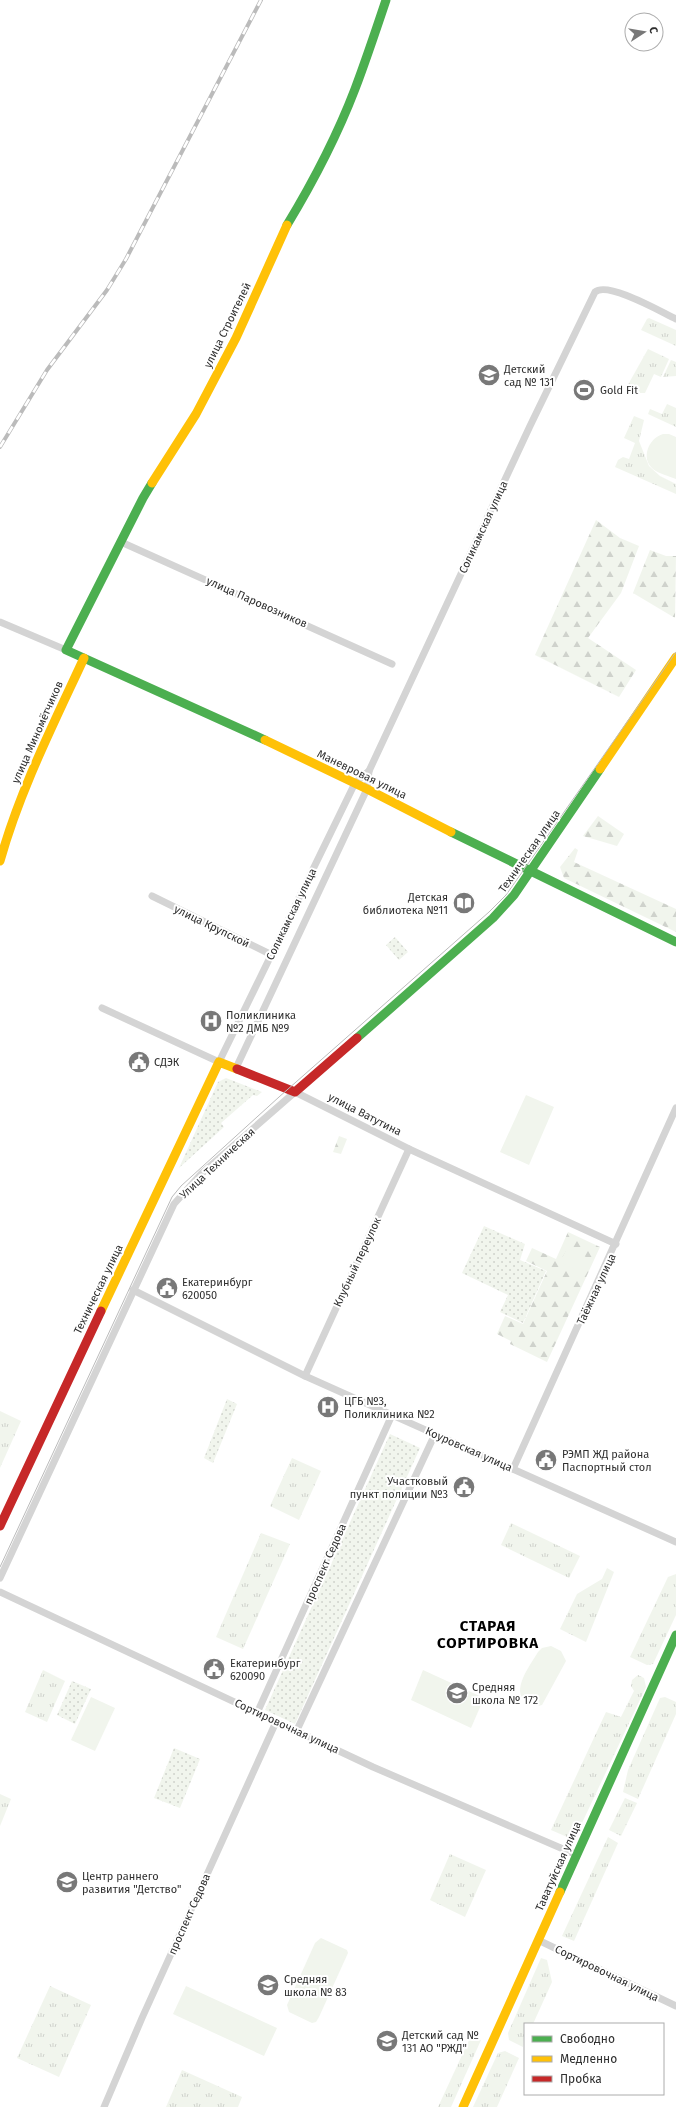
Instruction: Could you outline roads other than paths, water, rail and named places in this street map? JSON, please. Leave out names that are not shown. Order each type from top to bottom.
[{"type":"main road","name":"улица Строителей","points":[[66,650],[143,498],[196,414],[236,338],[284,230],[301,202],[342,120],[355,89],[386,0]]},
{"type":"main road","name":"Маневровая улица","points":[[66,650],[229,723],[356,783],[530,871],[676,942]]},
{"type":"main road","name":"Техническая улица","points":[[295,1092],[493,918],[514,895],[676,657]]},
{"type":"main road","name":"улица Миномётчиков","points":[[0,861],[6,835],[20,798],[84,658]]},
{"type":"main road","name":"Техническая улица","points":[[0,1526],[219,1062]]},
{"type":"main road","name":"улица Ватутина","points":[[219,1062],[295,1092]]},
{"type":"main road","name":"Таватуйская улица","points":[[463,2107],[676,1635]]},
{"type":"street","name":"Соликамская улица","points":[[236,1068],[367,789],[369,771],[558,366],[596,292],[604,288],[616,291],[676,319]]},
{"type":"street","name":"улица Паровозников","points":[[121,542],[392,664]]},
{"type":"street","name":"Маневровая улица","points":[[0,622],[66,650]]},
{"type":"street","name":"Соликамская улица","points":[[219,1062],[356,783],[369,771]]},
{"type":"street","name":"улица Крупской","points":[[152,896],[272,955]]},
{"type":"street","name":"улица Ватутина","points":[[102,1008],[219,1062]]},
{"type":"street","name":"улица Ватутина","points":[[295,1092],[409,1149],[616,1244]]},
{"type":"street","name":"Улица Техническая","points":[[0,1578],[174,1204],[185,1190],[295,1092]]},
{"type":"street","name":"Таёжная улица","points":[[513,1469],[616,1244],[676,1108]]},
{"type":"street","name":"Клубный переулок","points":[[305,1376],[409,1149]]},
{"type":"street","name":"Коуровская улица","points":[[133,1290],[305,1376],[676,1542]]},
{"type":"street","name":"проспект Седова","points":[[257,1712],[392,1415]]},
{"type":"street","points":[[297,1730],[435,1434]]},
{"type":"street","name":"Сортировочная улица","points":[[0,1592],[374,1767],[577,1855]]},
{"type":"street","name":"проспект Седова","points":[[104,2107],[142,2018],[276,1722]]},
{"type":"street","name":"Сортировочная улица","points":[[538,1940],[676,2006]]},
{"type":"tram line","points":[[0,1567],[172,1197],[181,1186],[279,1097],[489,912],[506,895],[676,652]]},
{"type":"railway","points":[[0,447],[47,370],[107,290],[126,259],[261,0]]},
{"type":"place","name":"Детский сад № 131","points":[[489,375]]},
{"type":"place","name":"Gold Fit","points":[[584,390]]},
{"type":"place","name":"Детская библиотека №11","points":[[464,903]]},
{"type":"place","name":"Поликлиника №2 ДМБ №9","points":[[211,1021]]},
{"type":"place","name":"СДЭК","points":[[139,1062]]},
{"type":"place","name":"Екатеринбург 620050","points":[[167,1288]]},
{"type":"place","name":"ЦГБ №3, Поликлиника №2","points":[[328,1407]]},
{"type":"place","name":"РЭМП ЖД района Паспортный стол","points":[[546,1460]]},
{"type":"place","name":"Участковый пункт полиции №3","points":[[464,1487]]},
{"type":"place","name":"Екатеринбург 620090","points":[[214,1669]]},
{"type":"place","name":"Средняя школа № 172","points":[[457,1693]]},
{"type":"place","name":"Центр раннего развития \"Детство\"","points":[[67,1882]]},
{"type":"place","name":"Средняя школа № 83","points":[[268,1985]]},
{"type":"place","name":"Детский сад № 131 АО \"РЖД\"","points":[[387,2041]]},
{"type":"district","name":"СТАРАЯ СОРТИРОВКА","points":[[488,1634]]}]
